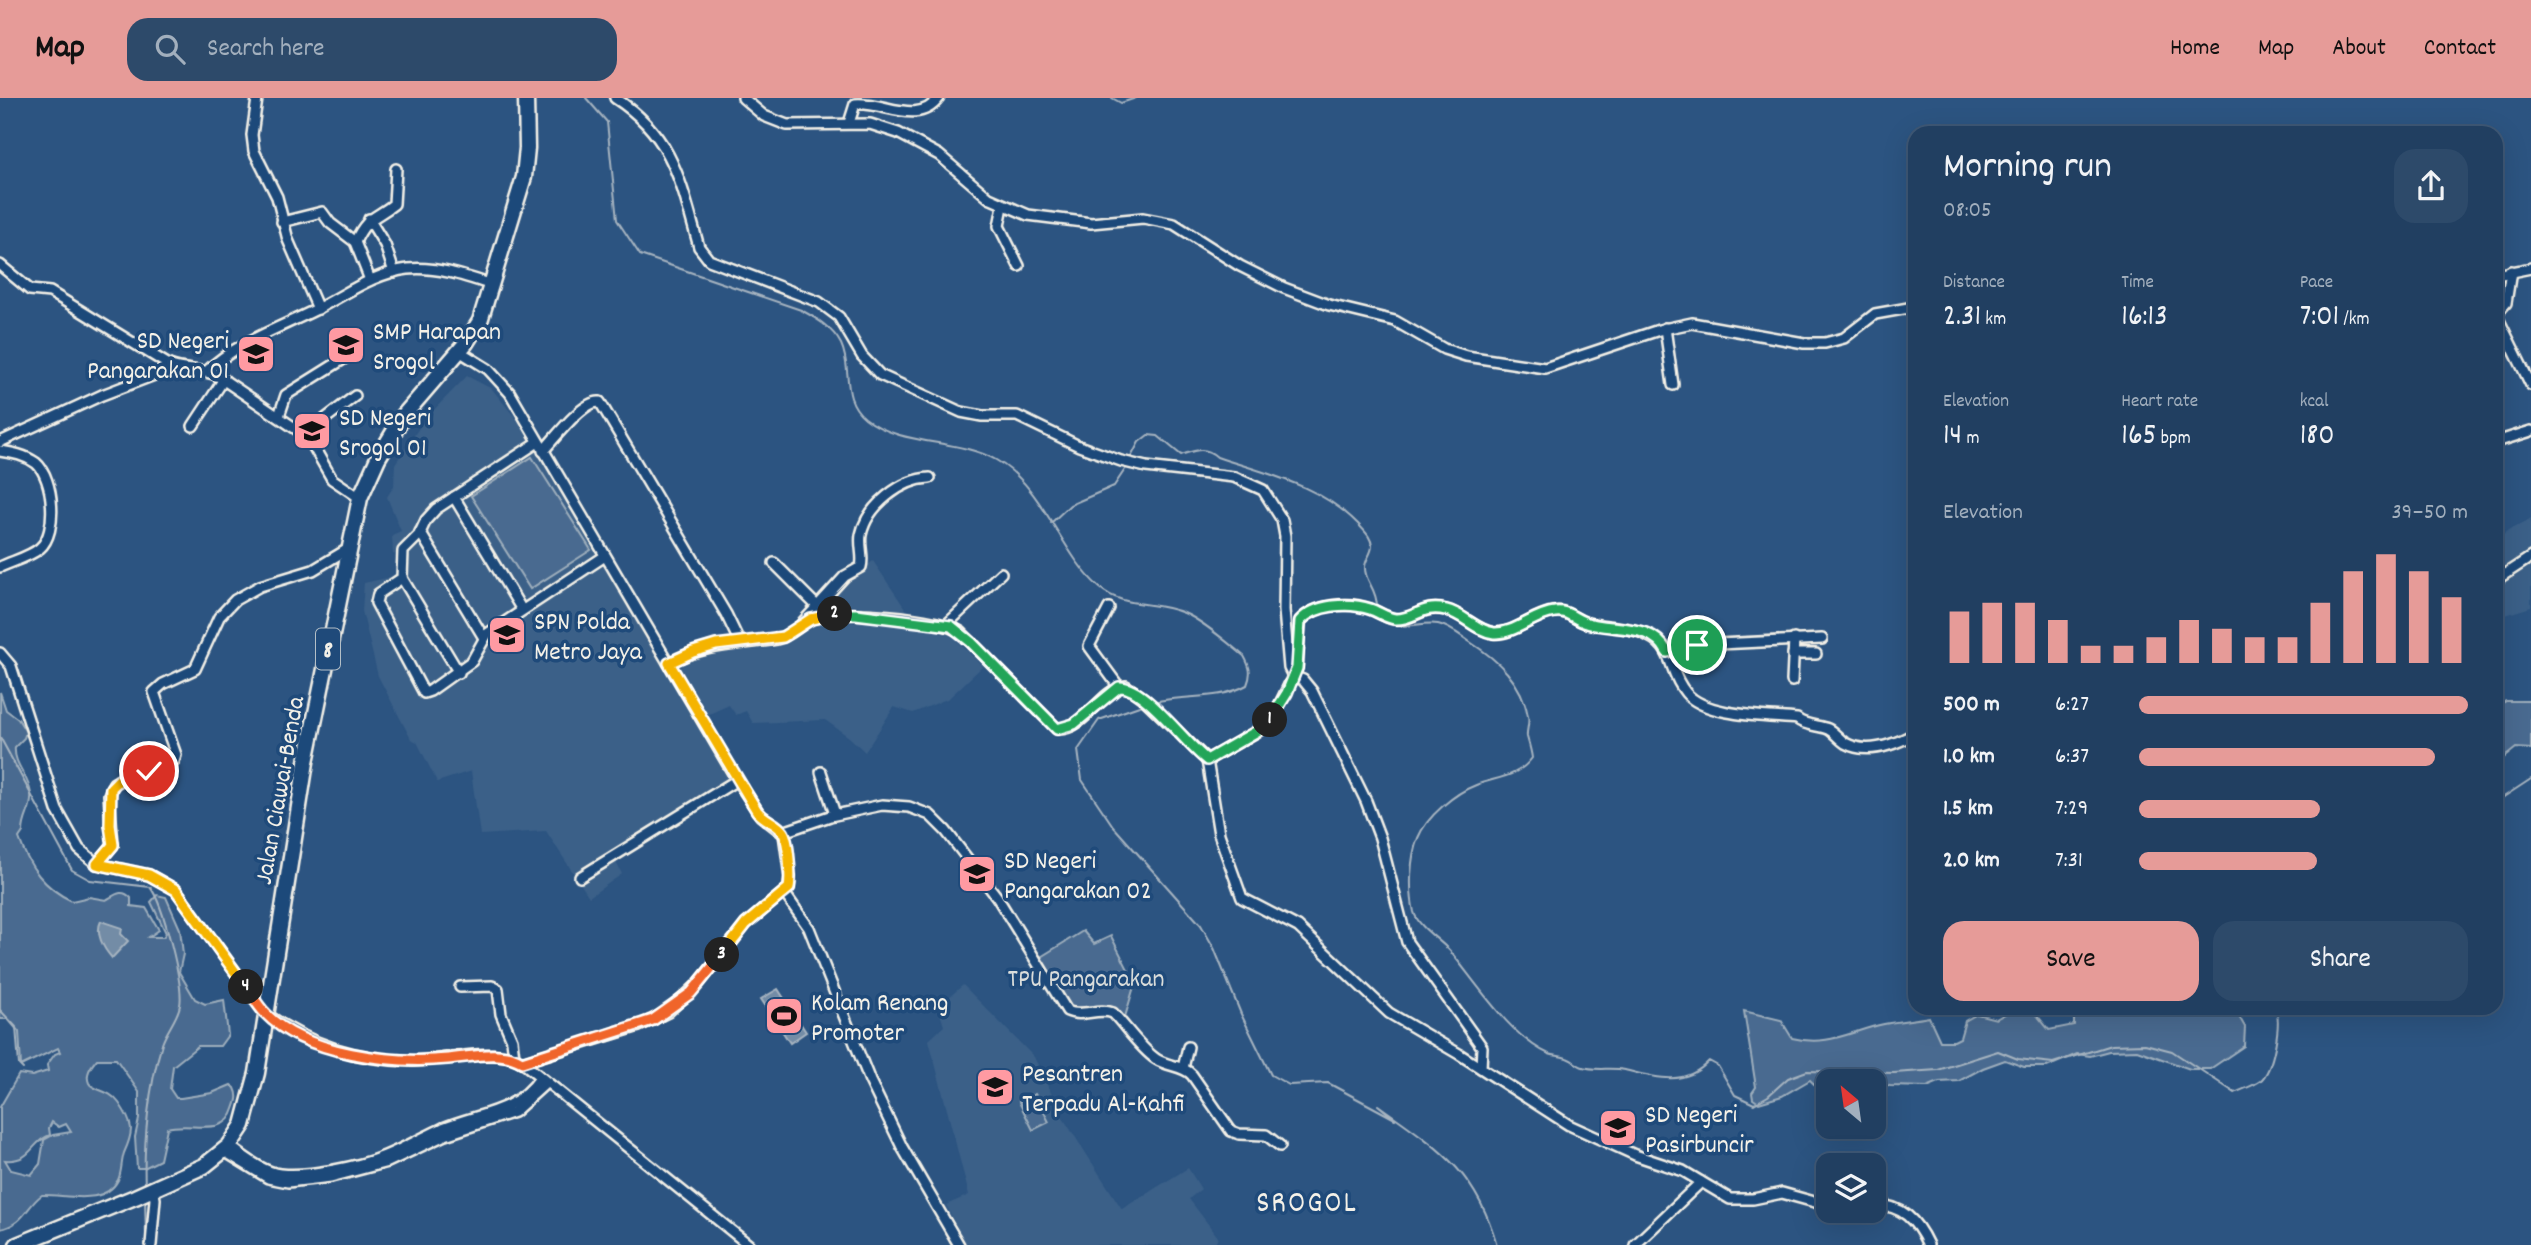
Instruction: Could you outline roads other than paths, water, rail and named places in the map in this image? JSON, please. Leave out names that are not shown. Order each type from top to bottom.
[{"type":"highway","name":"Jalan Ciawai-Benda","points":[[152,1190],[204,1166],[227,1148],[243,1125],[250,1105],[306,762],[360,498],[378,458],[404,415],[477,328],[525,170],[526,98]]},
{"type":"highway","name":"8","points":[[17,1245],[152,1190]]},
{"type":"street","points":[[615,98],[638,113],[666,148],[704,255],[709,260],[753,279],[819,302],[839,317],[870,367],[880,375],[961,412],[982,416],[1017,416],[1079,446],[1121,461],[1170,471],[1234,477],[1263,490],[1282,520],[1285,536],[1284,610],[1289,668],[1293,676],[1303,680],[1312,691],[1366,801],[1380,838],[1407,942],[1482,1047],[1481,1068]]},
{"type":"street","points":[[743,98],[764,116],[787,125],[849,123],[885,128],[939,155],[979,191],[1003,206],[1028,215],[1090,223],[1143,218],[1174,224],[1240,266],[1284,288],[1329,305],[1395,321],[1444,349],[1466,356],[1545,368],[1665,328],[1692,324],[1713,325],[1804,343],[1825,343],[1844,338],[1875,314],[1908,308]]},
{"type":"street","points":[[849,123],[855,104],[914,113],[930,109],[939,98]]},
{"type":"street","points":[[257,99],[252,144],[256,158],[277,197],[282,222],[318,309]]},
{"type":"street","points":[[355,242],[369,219],[394,204],[396,169]]},
{"type":"street","points":[[1003,206],[999,226],[1019,266]]},
{"type":"street","points":[[282,222],[321,211],[334,227],[355,242],[370,280]]},
{"type":"street","points":[[369,219],[385,245],[394,272]]},
{"type":"street","points":[[0,265],[30,290],[50,292],[169,365],[184,370],[207,371],[224,379],[304,435],[332,479],[360,498]]},
{"type":"street","points":[[2503,273],[2531,268]]},
{"type":"street","points":[[207,371],[227,355],[370,280],[394,272],[427,269],[461,275],[492,285]]},
{"type":"street","points":[[2503,306],[2506,303],[2511,271]]},
{"type":"street","points":[[1665,328],[1673,385]]},
{"type":"street","points":[[2503,328],[2531,385]]},
{"type":"street","points":[[0,653],[11,666],[63,825],[79,849],[97,864],[149,875],[176,890],[265,1014],[284,1027],[327,1047],[380,1059],[411,1061],[486,1056],[518,1060],[639,1026],[668,1012],[699,984],[746,924],[785,894],[790,877],[783,832],[761,816],[737,780],[503,383],[488,369],[459,351]]},
{"type":"street","points":[[279,416],[286,395],[350,355]]},
{"type":"street","points":[[0,442],[93,399],[157,374],[169,365]]},
{"type":"street","points":[[193,426],[224,379]]},
{"type":"street","points":[[304,435],[355,396]]},
{"type":"street","points":[[458,673],[402,578],[402,551],[420,532],[432,513],[454,497],[541,447],[588,404],[600,401],[726,614],[740,643]]},
{"type":"street","points":[[2503,440],[2531,431]]},
{"type":"street","points":[[0,451],[18,454],[38,464],[50,486],[52,525],[40,548],[0,567]]},
{"type":"street","points":[[800,625],[845,576],[861,568],[860,538],[864,526],[886,496],[906,484],[930,478]]},
{"type":"street","points":[[454,497],[522,610]]},
{"type":"street","points":[[420,532],[484,638]]},
{"type":"street","points":[[97,864],[113,845],[109,795],[114,783],[166,765],[173,761],[176,755],[153,692],[163,684],[195,669],[219,617],[235,600],[260,586],[313,570],[348,549]]},
{"type":"street","points":[[402,578],[378,594],[376,603],[424,693],[458,673],[479,652],[484,638],[604,556]]},
{"type":"street","points":[[2503,575],[2531,557]]},
{"type":"street","points":[[774,563],[817,606]]},
{"type":"street","points":[[946,625],[1001,573]]},
{"type":"street","points":[[1207,760],[1268,723],[1287,693],[1297,668],[1300,621],[1310,613],[1329,607],[1364,607],[1395,619],[1428,608],[1439,608],[1496,633],[1545,614],[1562,611],[1587,623],[1638,632],[1656,640],[1667,652],[1686,693],[1726,713],[1797,719],[1829,730],[1849,745],[1865,748],[1885,746],[1908,736]]},
{"type":"street","points":[[1109,608],[1089,646],[1119,687]]},
{"type":"street","points":[[669,663],[704,648],[783,637],[811,619],[840,614],[946,625],[966,637],[1057,729],[1074,724],[1119,687],[1131,688],[1207,760],[1219,834],[1245,901],[1298,927],[1332,956],[1381,1008],[1581,1131],[1683,1171],[1734,1200],[1782,1194],[1816,1203]]},
{"type":"street","points":[[1792,681],[1794,639]]},
{"type":"street","points":[[1667,652],[1697,645],[1822,639]]},
{"type":"street","points":[[1793,654],[1816,654]]},
{"type":"street","points":[[821,772],[835,814]]},
{"type":"street","points":[[580,877],[737,780]]},
{"type":"street","points":[[783,832],[835,814],[882,804],[909,807],[930,814],[997,897],[1067,1011],[1079,1014],[1109,1011],[1158,1061],[1182,1068],[1192,1075],[1231,1131],[1266,1135],[1279,1146]]},
{"type":"street","points":[[785,894],[809,928],[870,1081],[897,1138],[959,1245]]},
{"type":"street","points":[[460,987],[493,986],[498,989],[501,1014],[518,1060],[749,1245]]},
{"type":"street","points":[[1182,1068],[1188,1047]]},
{"type":"street","points":[[227,1148],[270,1172],[288,1174],[330,1170],[386,1156],[511,1105],[543,1080]]},
{"type":"street","points":[[1635,1245],[1701,1182]]},
{"type":"street","points":[[151,1245],[155,1199],[152,1190]]},
{"type":"street","points":[[1886,1206],[1907,1213],[1928,1245]]},
{"type":"waterway","points":[[586,98],[607,122],[617,220],[640,255],[801,310],[818,320],[829,328],[841,344],[852,402],[865,418],[895,434],[964,448],[996,460],[1027,486],[1073,556],[1099,587],[1118,599],[1184,613],[1215,633],[1244,656],[1248,663],[1250,673],[1247,685],[1236,690],[1154,702]]},
{"type":"waterway","points":[[1112,98],[1121,103],[1136,98]]},
{"type":"waterway","points":[[1130,459],[1139,442],[1148,435],[1158,436],[1181,455],[1208,451],[1217,457],[1292,482],[1327,499],[1358,524],[1370,539],[1372,549],[1365,564],[1365,572],[1377,607]]},
{"type":"waterway","points":[[1051,523],[1070,505],[1114,486],[1126,468]]},
{"type":"waterway","points":[[1377,616],[1398,626],[1438,624],[1451,629],[1499,664],[1514,682],[1525,704],[1527,737],[1532,758],[1514,773],[1468,789],[1451,799],[1435,814],[1422,830],[1415,846],[1411,894],[1414,912],[1420,923],[1450,951],[1508,1022],[1535,1046],[1549,1054],[1567,1058],[1588,1068],[1620,1069],[1659,1078],[1690,1074],[1709,1061],[1718,1066],[1735,1095],[1754,1104],[1768,1096],[1788,1078],[1807,1071],[1894,1073],[1938,1070],[1998,1051],[2018,1059],[2053,1063],[2111,1045],[2145,1044],[2172,1051],[2235,1093],[2260,1081],[2265,1075],[2273,1057],[2277,1015]]},
{"type":"waterway","points":[[1145,704],[1099,720],[1078,750],[1082,780],[1113,826],[1201,925],[1271,1075],[1289,1085],[1328,1083],[1395,1119],[1378,1105],[1419,1134],[1466,1179],[1488,1219],[1497,1245]]},
{"type":"waterway","points":[[0,737],[72,870],[90,880],[150,887],[161,910],[176,964],[180,1005],[162,1044],[150,1096],[145,1187]]},
{"type":"waterway","points":[[2503,797],[2531,779]]},
{"type":"waterway","points":[[0,1010],[16,1027],[19,1065],[23,1069]]},
{"type":"waterway","points":[[145,1199],[146,1237]]},
{"type":"place","name":"SMP Harapan Srogol","points":[[346,345]]},
{"type":"place","name":"SD Negeri Pangarakan 01","points":[[256,354]]},
{"type":"place","name":"SD Negeri Srogol 01","points":[[312,431]]},
{"type":"place","name":"SPN Polda Metro Jaya","points":[[507,635]]},
{"type":"place","name":"SD Negeri Pangarakan 02","points":[[977,874]]},
{"type":"place","name":"Kolam Renang Promoter","points":[[784,1016]]},
{"type":"place","name":"Pesantren Terpadu Al-Kahfi","points":[[995,1087]]},
{"type":"place","name":"SD Negeri Pasirbuncir","points":[[1618,1128]]},
{"type":"district","name":"SROGOL","points":[[1307,1201]]},
{"type":"park label","name":"TPU Pangarakan","points":[[1086,977]]}]
